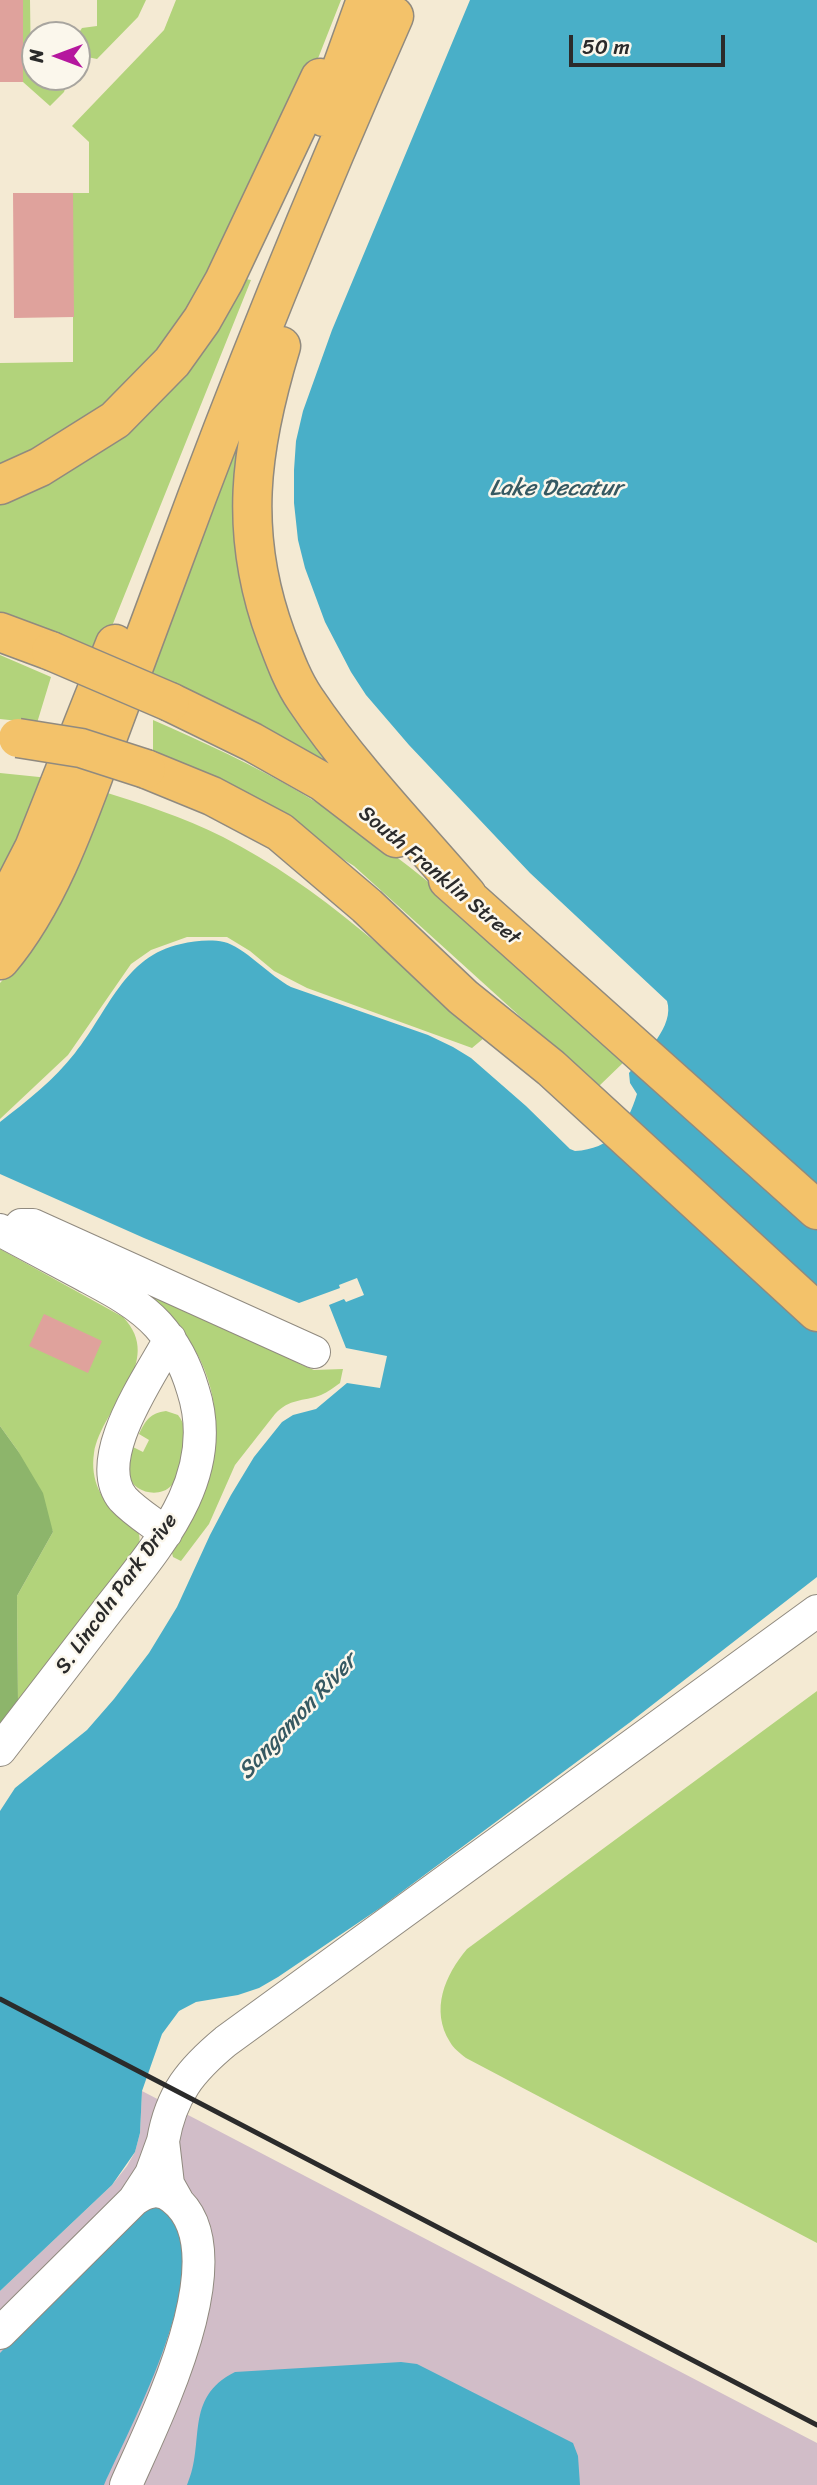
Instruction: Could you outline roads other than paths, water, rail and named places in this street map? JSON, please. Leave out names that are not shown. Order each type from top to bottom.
[{"type":"main road","points":[[0,485],[40,467],[116,420],[172,362],[202,320],[224,281],[356,0]]},
{"type":"main road","points":[[387,5],[264,401],[254,456],[253,538],[259,583],[270,619],[284,658],[303,696],[352,760],[467,895]]},
{"type":"main road","points":[[0,914],[34,848],[334,91],[387,5]]},
{"type":"main road","points":[[0,960],[40,899],[86,797],[286,268],[342,135],[387,5]]},
{"type":"main road","name":"South Franklin Street","points":[[0,632],[170,702],[252,742],[323,782],[467,895],[817,1210]]},
{"type":"main road","points":[[9,737],[81,748],[146,769],[212,796],[280,832],[368,906],[463,998],[551,1068],[817,1312]]},
{"type":"street","points":[[0,1230],[33,1225],[314,1352]]},
{"type":"street","name":"S. Lincoln Park Drive","points":[[0,1230],[129,1301],[158,1325],[170,1339],[185,1366],[196,1397],[200,1435],[199,1453],[191,1486],[166,1533],[0,1750]]},
{"type":"street","points":[[166,1533],[123,1498],[113,1481],[113,1463],[119,1437],[130,1413],[170,1339]]},
{"type":"street","points":[[134,2200],[151,2174],[169,2115],[183,2084],[196,2067],[226,2040],[817,1611]]},
{"type":"street","points":[[126,2485],[176,2370],[194,2302],[198,2262],[196,2242],[191,2224],[168,2184],[163,2141]]},
{"type":"street","points":[[0,2333],[143,2193],[153,2190],[177,2200]]},
{"type":"water","name":"Lake Decatur","points":[[470,0],[817,0],[817,1577],[629,1723],[380,1908],[259,1988],[238,1995],[196,2002],[179,2011],[162,2034],[142,2091],[140,2133],[135,2152],[112,2185],[0,2291],[0,1811],[15,1788],[87,1730],[149,1653],[177,1607],[231,1495],[254,1457],[282,1422],[293,1415],[316,1409],[347,1383],[380,1388],[387,1356],[346,1348],[329,1305],[364,1295],[357,1278],[339,1285],[340,1288],[299,1303],[144,1238],[0,1174],[0,1122],[40,1090],[67,1063],[131,973],[161,950],[191,942],[224,942],[248,955],[291,987],[428,1035],[453,1047],[471,1058],[575,1151],[608,1141],[622,1126],[637,1094],[630,1083],[629,1073],[657,1040],[667,1020],[667,1001],[530,873],[409,745],[366,695],[325,622],[305,568],[298,540],[294,470],[296,441],[303,411],[332,330]]},
{"type":"water","points":[[157,2206],[168,2213],[175,2225],[182,2250],[181,2282],[162,2355],[104,2485],[0,2485],[0,2353],[127,2223],[147,2208]]},
{"type":"water","points":[[401,2362],[417,2364],[573,2443],[578,2456],[580,2485],[187,2485],[202,2408],[208,2395],[219,2383],[235,2372]]},
{"type":"railway","points":[[0,1999],[817,2425]]},
{"type":"water label","name":"Sangamon River","points":[[298,1717]]}]
